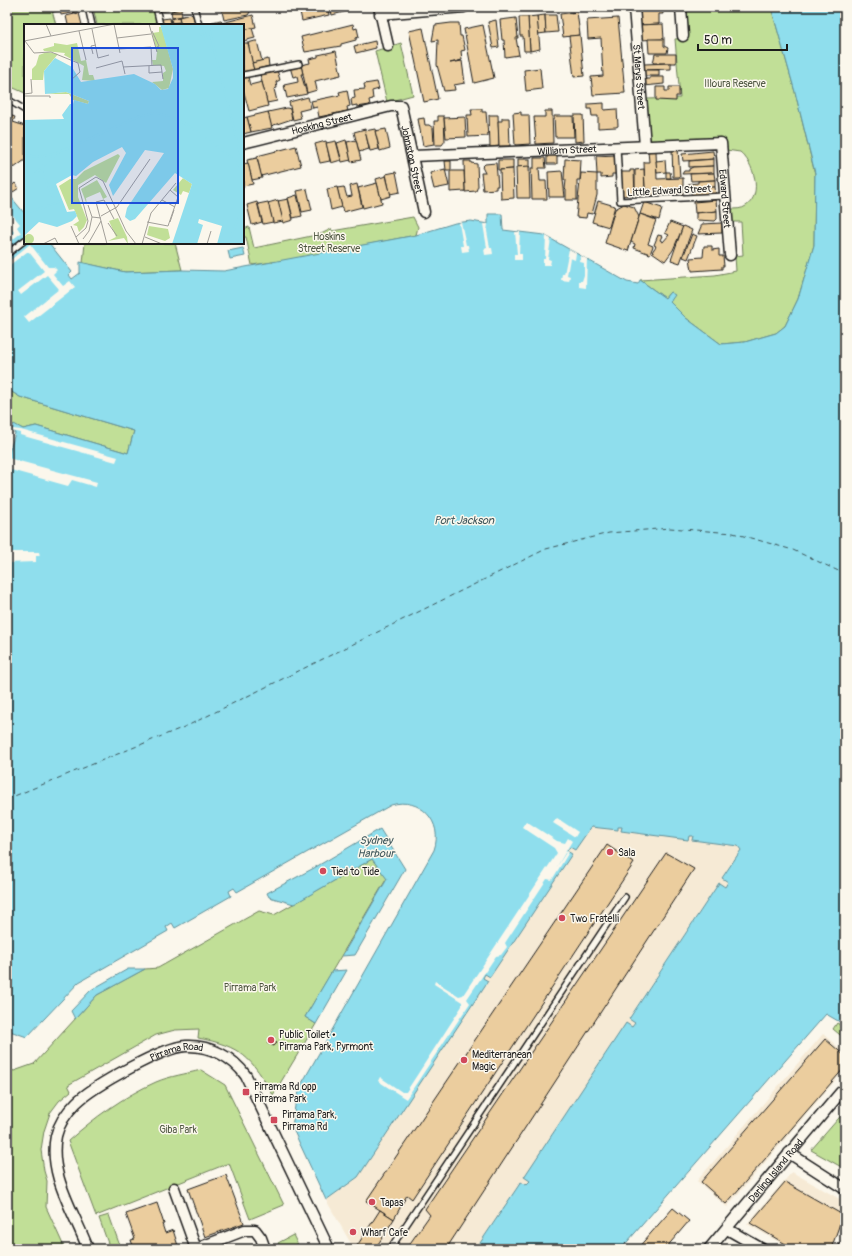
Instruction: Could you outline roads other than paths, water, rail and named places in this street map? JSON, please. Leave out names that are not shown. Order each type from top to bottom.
[{"type":"street","points":[[388,46],[380,10],[464,7]]},
{"type":"street","name":"St Marys Street","points":[[634,7],[644,146]]},
{"type":"street","points":[[681,7],[683,36]]},
{"type":"street","name":"Hosking Street","points":[[244,143],[391,106],[401,106]]},
{"type":"street","name":"Johnston Street","points":[[401,106],[424,212]]},
{"type":"street","name":"William Street","points":[[413,156],[721,143]]},
{"type":"street","name":"Edward Street","points":[[721,143],[730,255]]},
{"type":"street","name":"Pirrama Road","points":[[88,1249],[55,1167],[55,1143],[61,1123],[73,1106],[90,1092],[161,1052],[187,1046],[204,1048],[222,1054],[236,1063],[246,1076],[329,1249]]},
{"type":"street","name":"Darling Island Road","points":[[709,1249],[841,1092]]},
{"type":"street","points":[[789,1153],[845,1189]]},
{"type":"street","points":[[174,1188],[196,1249],[245,1230],[255,1230],[261,1238],[265,1249]]},
{"type":"street","points":[[727,1228],[762,1249]]},
{"type":"lane","points":[[88,7],[92,24]]},
{"type":"lane","points":[[156,7],[160,24]]},
{"type":"lane","points":[[194,7],[199,24]]},
{"type":"lane","points":[[244,76],[299,64]]},
{"type":"lane","points":[[7,99],[24,109]]},
{"type":"lane","name":"Little Edward Street","points":[[617,147],[620,202],[725,196]]},
{"type":"lane","points":[[7,254],[24,241]]},
{"type":"lane","points":[[390,1249],[625,897]]},
{"type":"water","name":"Port Jackson","points":[[771,7],[845,7],[845,1025],[826,1014],[621,1249],[476,1249],[521,1182],[526,1185],[530,1181],[524,1177],[626,1023],[632,1027],[635,1023],[629,1019],[719,883],[725,887],[728,882],[722,878],[741,850],[738,846],[692,840],[693,836],[689,836],[688,840],[621,831],[622,827],[618,827],[618,830],[591,827],[575,850],[570,847],[567,851],[572,854],[490,977],[485,974],[483,978],[488,981],[358,1177],[326,1200],[292,1127],[295,1106],[301,1085],[434,850],[436,830],[432,821],[420,808],[411,804],[402,803],[391,805],[237,892],[234,888],[229,891],[231,896],[175,928],[172,923],[166,927],[168,931],[79,982],[27,1037],[7,1030],[7,460],[15,433],[12,431],[14,424],[23,429],[36,426],[128,453],[134,431],[20,397],[7,389],[7,192],[24,213],[24,244],[50,244],[72,272],[69,275],[72,279],[80,273],[80,262],[125,272],[182,270],[224,271],[416,235],[455,223],[471,221],[488,224],[488,214],[502,214],[503,230],[544,235],[627,282],[638,284],[640,280],[665,298],[670,292],[675,295],[670,302],[686,318],[721,344],[745,342],[776,333],[785,326],[798,299],[814,245],[815,173],[795,92]]},
{"type":"water","points":[[243,248],[245,256],[230,259],[228,251]]},
{"type":"water","name":"Sydney Harbour","points":[[380,829],[405,869],[355,955],[342,956],[387,879],[372,859],[294,904],[269,897],[267,893],[314,868]]},
{"type":"water","points":[[128,969],[145,969],[97,995],[75,1019],[71,1011],[91,990]]},
{"type":"water","points":[[347,970],[316,1024],[305,1017],[332,971]]},
{"type":"place","name":"Sala","points":[[610,852]]},
{"type":"place","name":"Tied to Tide","points":[[323,871]]},
{"type":"place","name":"Two Fratelli","points":[[562,918]]},
{"type":"place","name":"Public Toilet • Pirrama Park, Pyrmont","points":[[271,1040]]},
{"type":"place","name":"Mediterranean Magic","points":[[464,1060]]},
{"type":"place","name":"Pirrama Rd opp Pirrama Park","points":[[246,1092]]},
{"type":"place","name":"Pirrama Park, Pirrama Rd","points":[[274,1120]]},
{"type":"place","name":"Tapas","points":[[372,1202]]},
{"type":"place","name":"Wharf Cafe","points":[[353,1232]]},
{"type":"park label","name":"Illoura Reserve","points":[[735,83]]},
{"type":"park label","name":"Hoskins Street Reserve","points":[[329,242]]},
{"type":"park label","name":"Pirrama Park","points":[[250,987]]},
{"type":"park label","name":"Giba Park","points":[[178,1129]]}]
